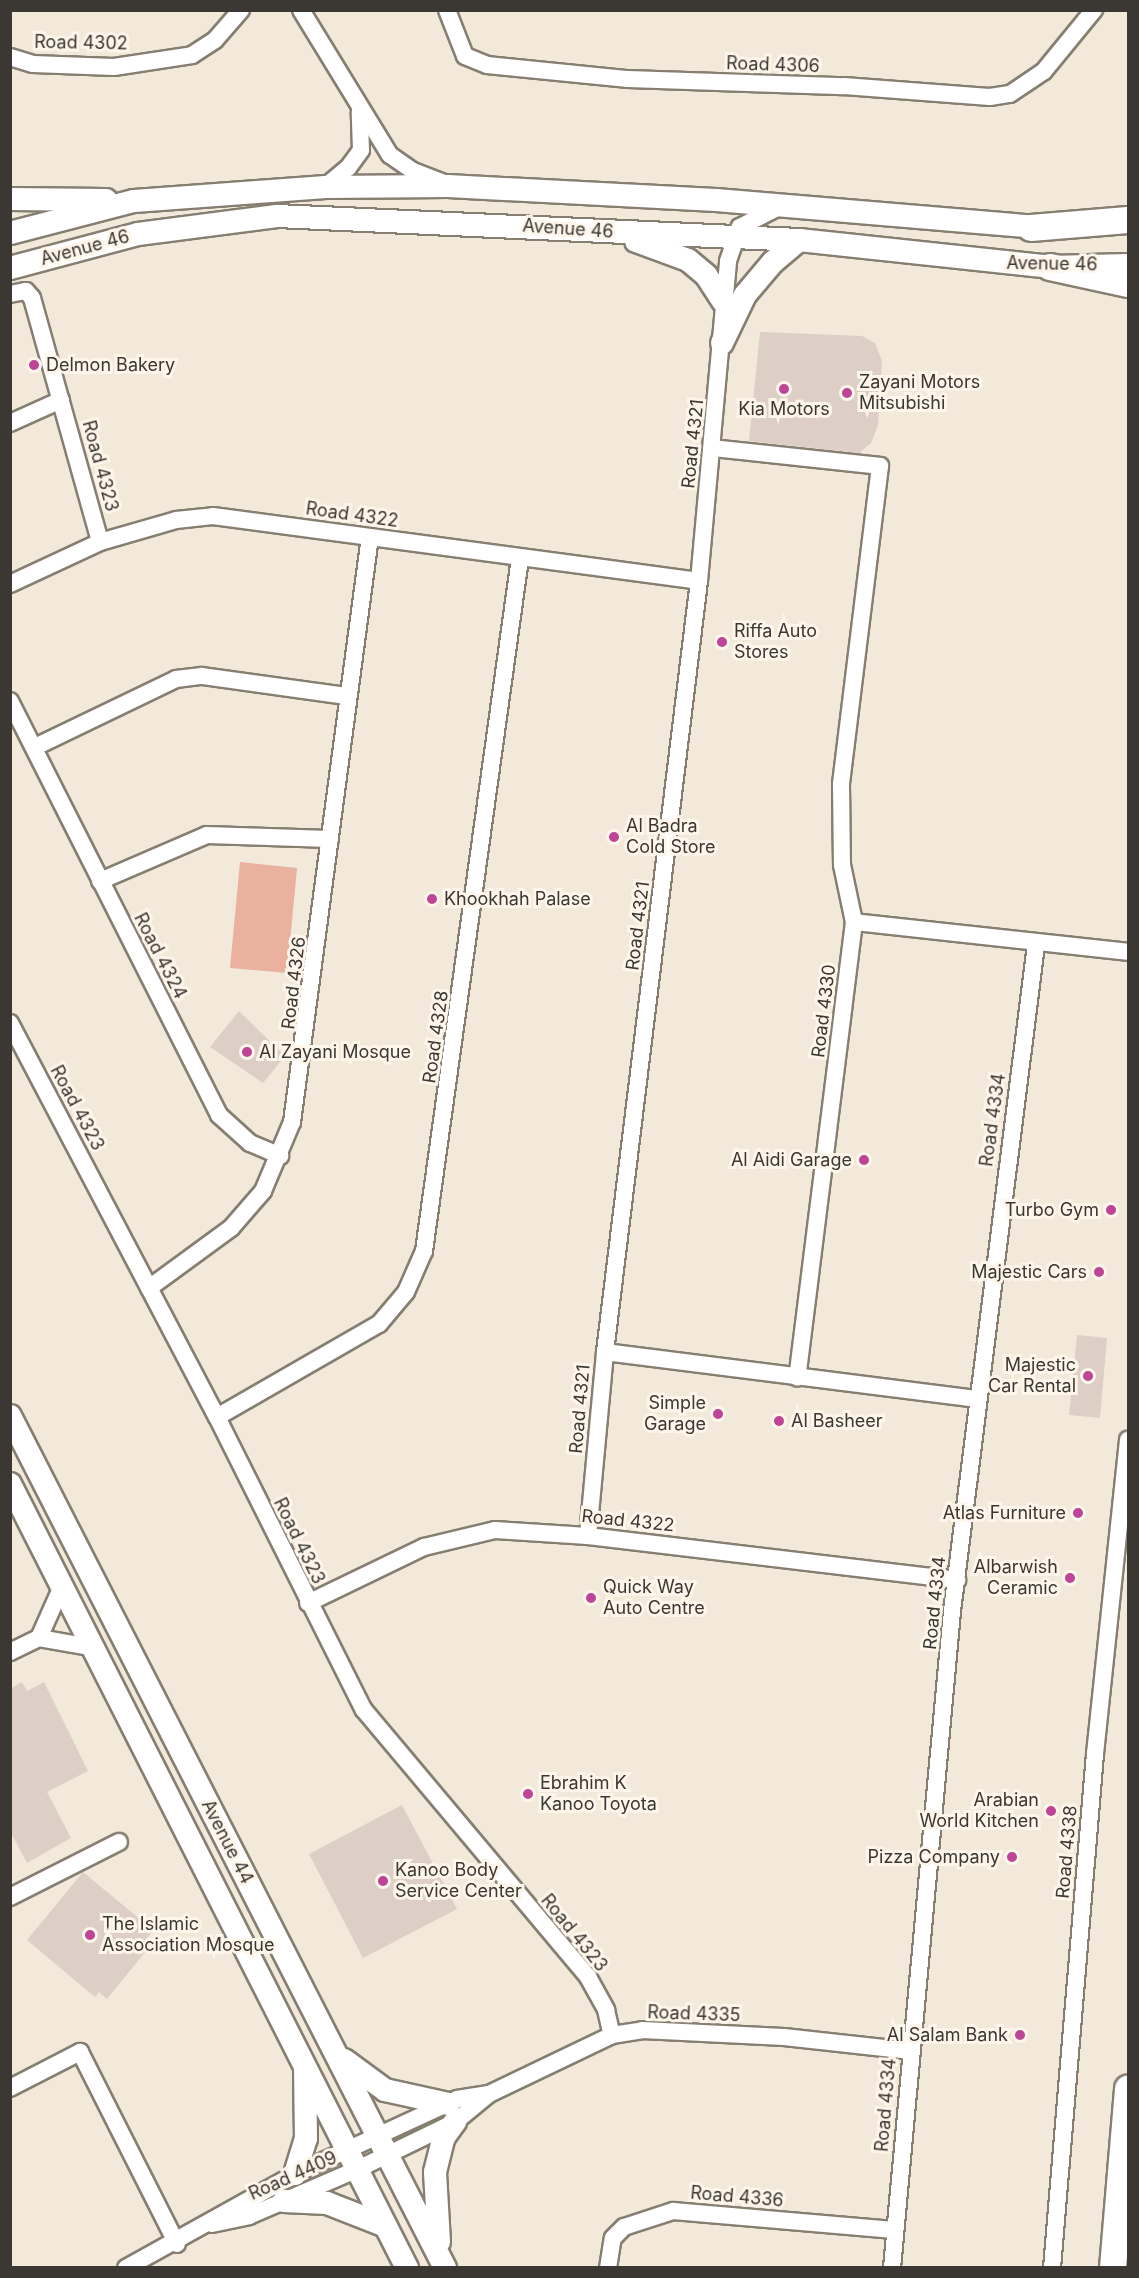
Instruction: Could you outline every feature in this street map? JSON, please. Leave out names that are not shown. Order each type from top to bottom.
[{"type":"main road","name":"Avenue 46","points":[[10,233],[134,201],[325,187],[448,186],[782,206],[1031,228],[1128,228]]},
{"type":"main road","points":[[10,199],[134,201]]},
{"type":"main road","name":"Avenue 46","points":[[10,268],[138,234],[277,216],[799,240],[1050,267],[1128,265]]},
{"type":"main road","points":[[1031,228],[1128,220]]},
{"type":"main road","points":[[612,232],[688,260],[706,275],[723,301]]},
{"type":"main road","points":[[722,343],[745,295],[773,262],[799,240]]},
{"type":"main road","points":[[1050,267],[1128,284]]},
{"type":"main road","name":"Avenue 44","points":[[10,1416],[444,2265]]},
{"type":"main road","name":"Avenue 44","points":[[10,1484],[96,1648],[407,2268]]},
{"type":"main road","points":[[334,2051],[377,2086],[451,2113],[435,2172],[435,2220],[444,2265]]},
{"type":"main road","points":[[295,2174],[306,2139],[304,2062]]},
{"type":"main road","points":[[1113,2268],[1128,2089]]},
{"type":"main road","points":[[285,2200],[327,2203],[386,2226]]},
{"type":"street","name":"Road 4302","points":[[10,57],[33,64],[114,67],[192,55],[215,40],[241,10]]},
{"type":"street","points":[[301,10],[359,108],[394,159],[448,186]]},
{"type":"street","name":"Road 4306","points":[[447,10],[465,56],[487,65],[628,79],[990,97],[1010,94],[1044,71],[1094,10]]},
{"type":"street","points":[[325,187],[348,168],[361,150],[359,108]]},
{"type":"street","points":[[733,238],[750,218],[782,206]]},
{"type":"street","name":"Road 4321","points":[[588,1536],[605,1352],[699,581],[722,343],[723,301],[733,238]]},
{"type":"street","name":"Road 4323","points":[[10,294],[26,291],[32,298],[100,542]]},
{"type":"street","points":[[10,423],[61,400]]},
{"type":"street","points":[[712,448],[880,466],[841,785],[842,865],[855,922],[1036,945],[1128,952]]},
{"type":"street","name":"Road 4322","points":[[10,584],[100,542],[176,520],[213,516],[699,581]]},
{"type":"street","name":"Road 4326","points":[[149,1287],[231,1228],[262,1191],[280,1156],[292,1122],[304,1056],[346,696],[370,537]]},
{"type":"street","name":"Road 4328","points":[[217,1417],[379,1324],[406,1292],[424,1251],[520,558]]},
{"type":"street","points":[[35,747],[176,679],[202,676],[346,696]]},
{"type":"street","name":"Road 4324","points":[[10,701],[219,1114],[250,1143],[280,1156]]},
{"type":"street","points":[[100,881],[207,835],[330,839]]},
{"type":"street","name":"Road 4330","points":[[797,1377],[855,922]]},
{"type":"street","name":"Road 4334","points":[[892,2268],[910,2051],[976,1400],[1036,945]]},
{"type":"street","name":"Road 4323","points":[[10,1023],[217,1417],[308,1603],[364,1710],[588,1977],[606,2010],[612,2035]]},
{"type":"street","points":[[605,1352],[976,1400]]},
{"type":"street","name":"Road 4338","points":[[1052,2268],[1095,1754],[1128,1440]]},
{"type":"street","name":"Road 4322","points":[[308,1603],[424,1547],[462,1534],[495,1530],[588,1536],[957,1580]]},
{"type":"street","points":[[39,1638],[63,1584]]},
{"type":"street","points":[[10,1652],[39,1638],[96,1648]]},
{"type":"street","points":[[10,1897],[119,1842]]},
{"type":"street","name":"Road 4335","points":[[382,2145],[612,2035],[642,2030],[784,2037],[910,2051]]},
{"type":"street","points":[[10,2088],[80,2052],[177,2244]]},
{"type":"street","name":"Road 4409","points":[[212,2224],[231,2223],[285,2200],[353,2159],[382,2145]]},
{"type":"street","name":"Road 4409","points":[[126,2268],[143,2263],[212,2224],[226,2210],[295,2174],[353,2159]]},
{"type":"street","name":"Road 4336","points":[[608,2268],[610,2246],[624,2227],[673,2211],[894,2230]]},
{"type":"shaded area","points":[[240,862],[297,868],[287,973],[230,968]]},
{"type":"building","points":[[760,332],[862,336],[875,343],[882,361],[878,425],[871,443],[859,453],[749,441]]},
{"type":"building","name":"Al Zayani Mosque","points":[[239,1011],[285,1056],[263,1083],[210,1047]]},
{"type":"building","name":"Majestic Car Rental","points":[[1077,1335],[1107,1338],[1100,1418],[1069,1415]]},
{"type":"building","points":[[22,1682],[27,1691],[44,1682],[88,1771],[47,1792],[71,1838],[27,1863],[10,1831],[10,1689]]},
{"type":"building","name":"Kanoo Body Service Center","points":[[402,1805],[457,1909],[363,1958],[309,1854]]},
{"type":"building","name":"The Islamic Association Mosque","points":[[83,1872],[153,1930],[145,1941],[150,1946],[107,1999],[99,1992],[95,1997],[27,1940]]},
{"type":"place","name":"Delmon Bakery","points":[[34,365]]},
{"type":"place","name":"Kia Motors","points":[[784,389]]},
{"type":"place","name":"Zayani Motors Mitsubishi","points":[[847,393]]},
{"type":"place","name":"Riffa Auto Stores","points":[[722,642]]},
{"type":"place","name":"Al Badra Cold Store","points":[[614,837]]},
{"type":"place","name":"Khookhah Palase","points":[[432,899]]},
{"type":"place","name":"Al Zayani Mosque","points":[[247,1052]]},
{"type":"place","name":"Al Aidi Garage","points":[[864,1160]]},
{"type":"place","name":"Turbo Gym","points":[[1111,1210]]},
{"type":"place","name":"Majestic Cars","points":[[1099,1272]]},
{"type":"place","name":"Majestic Car Rental","points":[[1088,1376]]},
{"type":"place","name":"Simple Garage","points":[[718,1414]]},
{"type":"place","name":"Al Basheer","points":[[779,1421]]},
{"type":"place","name":"Atlas Furniture","points":[[1078,1513]]},
{"type":"place","name":"Albarwish Ceramic","points":[[1070,1578]]},
{"type":"place","name":"Quick Way Auto Centre","points":[[591,1598]]},
{"type":"place","name":"Ebrahim K Kanoo Toyota","points":[[528,1794]]},
{"type":"place","name":"Arabian World Kitchen","points":[[1051,1811]]},
{"type":"place","name":"Pizza Company","points":[[1012,1857]]},
{"type":"place","name":"Kanoo Body Service Center","points":[[383,1881]]},
{"type":"place","name":"The Islamic Association Mosque","points":[[90,1935]]},
{"type":"place","name":"Al Salam Bank","points":[[1020,2035]]}]
